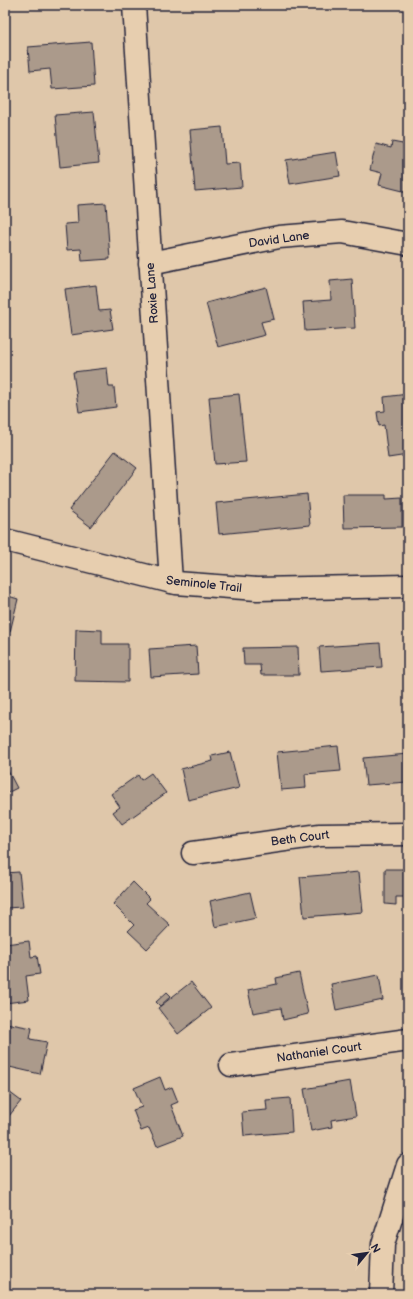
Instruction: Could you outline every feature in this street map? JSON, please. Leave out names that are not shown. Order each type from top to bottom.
[{"type":"street","name":"Roxie Lane","points":[[134,5],[171,582]]},
{"type":"street","name":"David Lane","points":[[150,263],[279,237],[342,232],[408,244]]},
{"type":"street","name":"Seminole Trail","points":[[5,540],[171,582],[257,589],[408,586]]},
{"type":"street","name":"Beth Court","points":[[193,853],[320,834],[408,834]]},
{"type":"street","name":"Nathaniel Court","points":[[231,1064],[408,1040]]},
{"type":"street","points":[[381,1294],[383,1244],[408,1165]]},
{"type":"building","points":[[91,42],[94,86],[52,89],[50,69],[30,71],[28,47]]},
{"type":"building","points":[[94,112],[99,163],[60,167],[55,115]]},
{"type":"building","points":[[222,127],[225,164],[240,163],[242,187],[195,191],[190,130]]},
{"type":"building","points":[[392,142],[408,145],[407,192],[379,185],[382,173],[370,170],[376,144],[391,148]]},
{"type":"building","points":[[336,152],[340,176],[290,184],[286,160]]},
{"type":"building","points":[[106,203],[110,259],[82,261],[81,249],[67,250],[65,224],[78,223],[77,205]]},
{"type":"building","points":[[352,279],[355,328],[305,331],[303,302],[331,300],[330,281]]},
{"type":"building","points":[[96,285],[99,311],[110,310],[113,329],[71,335],[65,289]]},
{"type":"building","points":[[266,287],[274,319],[261,322],[265,335],[218,347],[206,303]]},
{"type":"building","points":[[406,322],[408,322],[408,351],[405,351]]},
{"type":"building","points":[[107,368],[109,387],[114,387],[116,407],[79,412],[73,372]]},
{"type":"building","points":[[239,394],[246,462],[215,464],[209,397]]},
{"type":"building","points":[[408,394],[408,455],[388,458],[384,425],[379,426],[377,412],[385,411],[384,397]]},
{"type":"building","points":[[115,451],[137,468],[91,527],[69,510]]},
{"type":"building","points":[[307,494],[310,525],[219,534],[216,503]]},
{"type":"building","points":[[343,495],[386,495],[386,499],[402,498],[402,527],[344,528]]},
{"type":"building","points":[[5,595],[18,599],[10,632],[5,631]]},
{"type":"building","points":[[76,629],[102,630],[102,644],[128,644],[128,682],[75,681]]},
{"type":"building","points":[[380,643],[382,667],[321,671],[319,647]]},
{"type":"building","points":[[196,646],[198,674],[151,677],[149,649]]},
{"type":"building","points":[[298,647],[299,675],[261,675],[260,665],[244,665],[243,648]]},
{"type":"building","points":[[338,746],[341,771],[305,774],[306,788],[281,790],[277,752]]},
{"type":"building","points":[[230,752],[239,788],[188,800],[181,769],[213,761],[212,756]]},
{"type":"building","points":[[408,754],[408,782],[366,785],[363,758]]},
{"type":"building","points":[[5,765],[17,788],[5,794]]},
{"type":"building","points":[[151,773],[166,793],[122,824],[113,812],[120,807],[111,794],[138,775],[141,780]]},
{"type":"building","points":[[385,869],[408,869],[408,897],[396,897],[396,905],[385,904]]},
{"type":"building","points":[[19,872],[23,907],[5,908],[5,873]]},
{"type":"building","points":[[359,872],[363,912],[304,917],[300,877]]},
{"type":"building","points":[[133,882],[150,899],[146,903],[170,925],[147,949],[128,931],[134,925],[113,904]]},
{"type":"building","points":[[250,892],[256,918],[215,927],[210,901]]},
{"type":"building","points":[[29,941],[31,957],[37,956],[40,974],[26,976],[29,1000],[5,1003],[5,944]]},
{"type":"building","points":[[299,973],[308,1014],[283,1020],[281,1008],[253,1013],[248,990],[277,984],[276,978]]},
{"type":"building","points":[[379,975],[383,1000],[336,1010],[331,984]]},
{"type":"building","points":[[191,982],[211,1008],[178,1034],[158,1008]]},
{"type":"building","points":[[167,992],[171,996],[160,1006],[156,1002]]},
{"type":"building","points":[[6,1023],[32,1028],[30,1039],[47,1042],[40,1074],[5,1066]]},
{"type":"building","points":[[160,1077],[165,1090],[172,1087],[178,1102],[171,1105],[183,1136],[157,1146],[149,1128],[141,1131],[133,1110],[142,1107],[134,1088]]},
{"type":"building","points":[[350,1081],[356,1116],[331,1120],[332,1127],[311,1131],[304,1089]]},
{"type":"building","points":[[5,1089],[21,1101],[5,1121]]},
{"type":"building","points":[[290,1098],[292,1132],[244,1136],[242,1112],[267,1110],[266,1100]]}]
